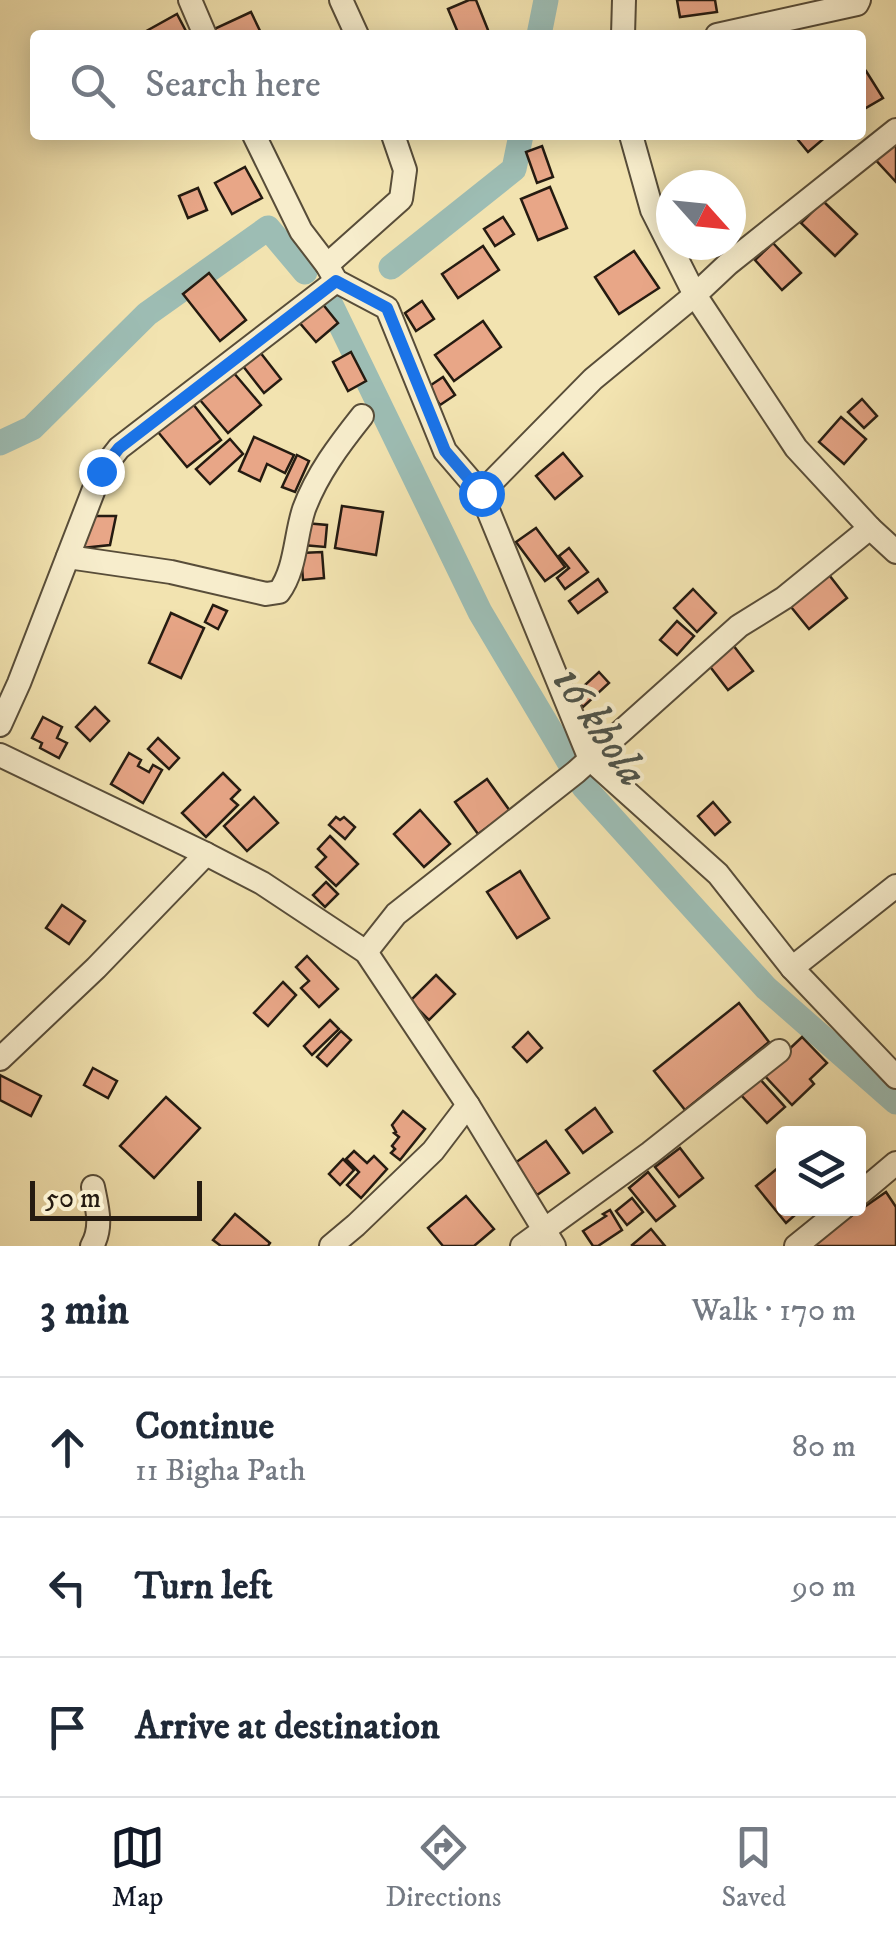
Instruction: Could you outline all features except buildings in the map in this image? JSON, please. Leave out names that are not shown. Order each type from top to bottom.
[{"type":"street","points":[[190,0],[203,30]]},
{"type":"street","points":[[341,0],[355,30]]},
{"type":"street","points":[[623,30],[624,0]]},
{"type":"street","points":[[740,30],[857,4],[860,0]]},
{"type":"street","points":[[481,493],[593,379],[728,264],[896,130]]},
{"type":"street","points":[[256,140],[301,232],[331,273],[387,308],[445,451],[481,493],[583,766],[718,874],[792,968],[896,1077]]},
{"type":"street","points":[[0,725],[101,471],[119,448],[331,273],[401,199],[405,170],[395,140]]},
{"type":"street","points":[[632,140],[652,210],[695,295],[796,448],[896,552]]},
{"type":"street","points":[[68,557],[171,572],[266,594],[279,592],[287,581],[302,515],[316,482],[362,416]]},
{"type":"street","points":[[366,952],[396,914],[583,766],[739,626],[784,598],[870,528]]},
{"type":"street","points":[[0,755],[262,883],[366,952],[468,1105],[548,1238]]},
{"type":"street","points":[[0,1059],[96,968],[206,854]]},
{"type":"street","points":[[792,968],[896,886]]},
{"type":"street","points":[[522,1246],[548,1238],[778,1051]]},
{"type":"street","points":[[331,1246],[433,1151],[468,1105]]},
{"type":"street","points":[[866,1189],[896,1163]]},
{"type":"street","points":[[92,1187],[99,1213],[98,1236],[92,1246]]},
{"type":"street","points":[[796,1246],[834,1216]]},
{"type":"waterway","name":"16 khola","points":[[540,30],[546,0]]},
{"type":"waterway","name":"16 khola","points":[[391,267],[514,169],[520,140]]},
{"type":"waterway","name":"16 khola","points":[[0,443],[32,428],[147,314],[268,228],[305,272]]},
{"type":"waterway","name":"16 khola","points":[[331,305],[480,612],[584,787],[766,988],[896,1102]]},
{"type":"route","points":[[101,471],[119,448],[336,281],[387,308],[445,451],[481,493]]}]
